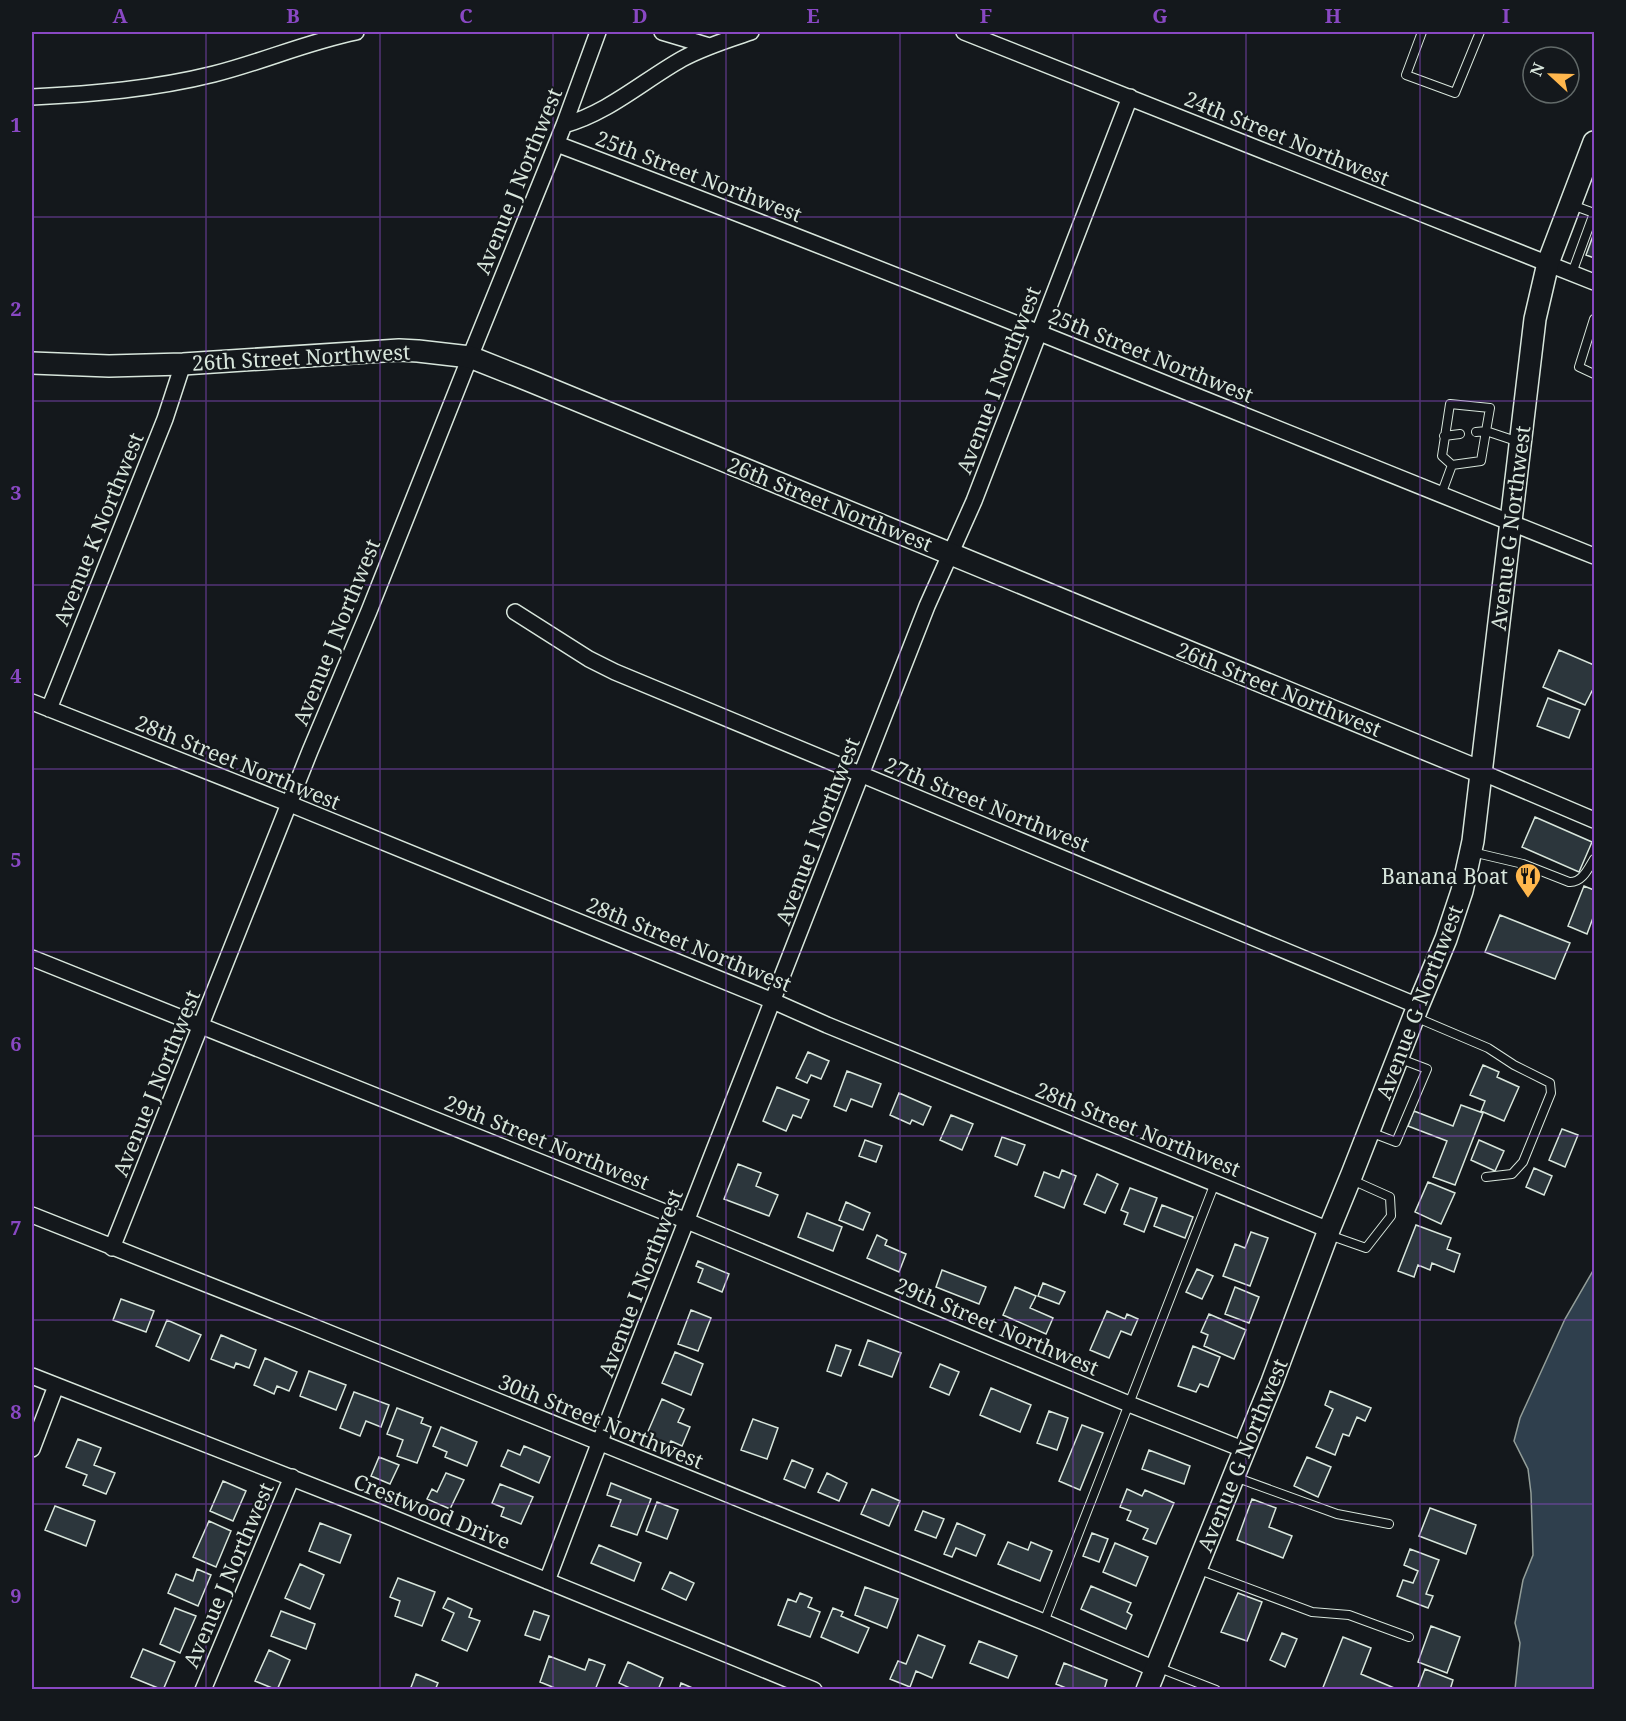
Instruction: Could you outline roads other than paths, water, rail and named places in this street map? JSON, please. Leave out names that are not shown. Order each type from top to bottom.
[{"type":"main road","name":"Avenue G Northwest","points":[[1147,1689],[1245,1450],[1328,1232],[1446,939],[1462,891],[1481,772],[1535,320],[1548,262],[1594,142]]},
{"type":"main road","name":"26th Street Northwest","points":[[32,363],[109,366],[183,364],[399,350],[470,357],[1481,772]]},
{"type":"street","points":[[32,97],[104,93],[171,84],[216,74],[334,36],[356,32]]},
{"type":"street","name":"Avenue J Northwest","points":[[112,1248],[310,751],[369,611],[557,144],[598,32]]},
{"type":"street","points":[[662,32],[709,46]]},
{"type":"street","points":[[564,125],[582,120],[683,59],[709,46],[751,32]]},
{"type":"street","name":"24th Street Northwest","points":[[964,32],[1594,282]]},
{"type":"street","name":"Avenue I Northwest","points":[[547,1581],[927,606],[974,501],[1130,97]]},
{"type":"street","name":"25th Street Northwest","points":[[557,144],[933,290],[1594,556]]},
{"type":"street","name":"Avenue K Northwest","points":[[49,709],[165,419],[183,364]]},
{"type":"street","name":"27th Street Northwest","points":[[515,612],[589,659],[615,672],[861,776],[1035,846],[1416,1011]]},
{"type":"street","name":"28th Street Northwest","points":[[32,702],[290,804],[773,1001],[1215,1183],[1328,1232]]},
{"type":"street","name":"26th Street Northwest","points":[[1481,772],[1594,820]]},
{"type":"street","name":"29th Street Northwest","points":[[32,958],[687,1221],[1245,1450]]},
{"type":"street","name":"30th Street Northwest","points":[[32,1215],[1155,1667]]},
{"type":"street","name":"Crestwood Drive","points":[[32,1376],[292,1478],[814,1689]]},
{"type":"street","points":[[32,1449],[56,1386]]},
{"type":"street","name":"Avenue J Northwest","points":[[203,1689],[292,1478]]},
{"type":"lane","points":[[1422,32],[1406,75],[1455,93],[1480,32]]},
{"type":"lane","points":[[1570,205],[1594,213],[1572,273]]},
{"type":"lane","points":[[1594,319],[1579,367],[1594,374]]},
{"type":"lane","points":[[1450,404],[1490,408],[1481,461],[1452,465],[1442,456],[1444,436],[1450,404]]},
{"type":"lane","points":[[1476,432],[1486,431],[1521,442]]},
{"type":"lane","points":[[1444,436],[1460,434]]},
{"type":"lane","points":[[1441,495],[1452,465]]},
{"type":"lane","points":[[1470,852],[1517,862],[1574,883],[1585,873],[1594,859]]},
{"type":"lane","points":[[1416,1011],[1550,1083],[1551,1093],[1523,1162],[1512,1174],[1486,1177]]},
{"type":"lane","points":[[1369,1132],[1396,1142],[1427,1069],[1398,1058]]},
{"type":"lane","points":[[1328,1232],[1366,1248],[1391,1216],[1390,1197],[1350,1179]]},
{"type":"lane","points":[[1044,1622],[1215,1183]]},
{"type":"lane","points":[[1234,1477],[1337,1514],[1389,1524]]},
{"type":"lane","points":[[1196,1569],[1312,1612],[1348,1615],[1409,1637]]},
{"type":"lane","points":[[1155,1667],[1216,1689]]},
{"type":"water","points":[[1594,1269],[1594,1689],[1515,1689],[1520,1643],[1515,1623],[1523,1580],[1533,1555],[1528,1469],[1514,1441],[1520,1418],[1565,1319]]},
{"type":"place","name":"Banana Boat","points":[[1528,899]]}]
